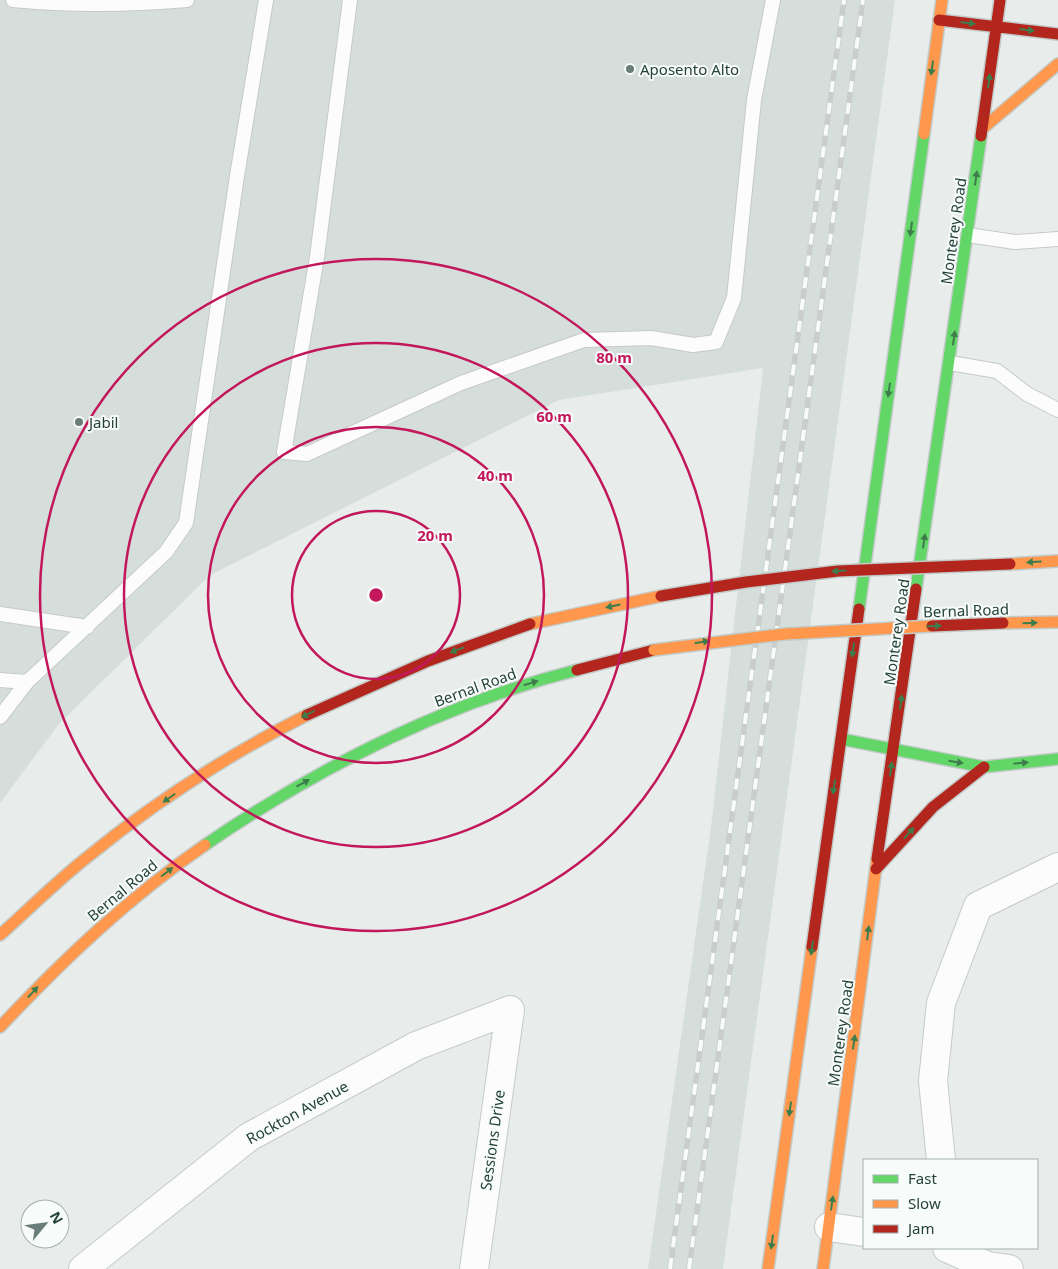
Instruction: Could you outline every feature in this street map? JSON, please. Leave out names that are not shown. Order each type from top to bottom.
[{"type":"main road","points":[[768,1269],[942,0]]},
{"type":"main road","name":"Monterey Road","points":[[823,1269],[876,869],[950,363],[1000,0]]},
{"type":"main road","points":[[939,20],[1058,34]]},
{"type":"main road","points":[[982,130],[1058,64]]},
{"type":"main road","points":[[0,935],[85,859],[130,825],[228,759],[282,727],[387,677],[463,647],[534,623],[661,596],[746,582],[838,571],[1058,561]]},
{"type":"main road","name":"Bernal Road","points":[[0,1027],[51,973],[102,925],[197,849],[273,799],[367,749],[453,710],[546,678],[654,650],[738,637],[826,630],[1058,622]]},
{"type":"main road","points":[[840,739],[984,767],[1058,760]]},
{"type":"main road","points":[[876,869],[933,807],[984,767]]},
{"type":"street","points":[[941,1159],[933,1081],[941,1003],[978,906],[1058,867]]},
{"type":"street","name":"Rockton Avenue","points":[[83,1269],[250,1137],[416,1046],[510,1010]]},
{"type":"street","name":"Sessions Drive","points":[[474,1269],[510,1010]]},
{"type":"street","points":[[829,1227],[863,1232]]},
{"type":"street","points":[[949,1249],[988,1266],[1009,1269]]},
{"type":"lane","points":[[13,0],[62,5],[123,6],[187,0]]},
{"type":"lane","points":[[0,717],[27,682],[166,552],[186,522],[237,176],[266,0]]},
{"type":"lane","points":[[350,0],[317,257],[284,452],[307,454],[462,383],[584,340],[651,338],[693,345],[716,342],[734,298],[754,100],[773,0]]},
{"type":"lane","points":[[968,235],[1016,242],[1058,239]]},
{"type":"lane","points":[[950,363],[997,370],[1027,394],[1058,410]]},
{"type":"lane","points":[[0,614],[87,627]]},
{"type":"lane","points":[[0,680],[27,682]]},
{"type":"shaded area","points":[[0,0],[895,0],[723,1269],[648,1269],[711,827],[763,368],[559,400],[210,575],[59,724],[0,803]]},
{"type":"railway","points":[[670,1269],[844,0]]},
{"type":"railway","points":[[689,1269],[863,0]]},
{"type":"traffic: fast","points":[[859,609],[924,134]]},
{"type":"traffic: fast","points":[[916,589],[981,136]]},
{"type":"traffic: fast","points":[[205,845],[248,816],[292,790],[337,764],[383,741],[478,701],[527,684],[577,670]]},
{"type":"traffic: fast","points":[[841,739],[984,767],[1058,759]]},
{"type":"traffic: slow","points":[[924,134],[942,0]]},
{"type":"traffic: slow","points":[[982,129],[1058,64]]},
{"type":"traffic: slow","points":[[1010,564],[1058,561]]},
{"type":"traffic: slow","points":[[530,624],[661,596]]},
{"type":"traffic: slow","points":[[1003,623],[1058,622]]},
{"type":"traffic: slow","points":[[654,650],[785,634],[932,626]]},
{"type":"traffic: slow","points":[[0,935],[74,868],[137,818],[220,763],[307,715]]},
{"type":"traffic: slow","points":[[0,1027],[98,930],[150,886],[205,845]]},
{"type":"traffic: slow","points":[[823,1269],[877,859]]},
{"type":"traffic: slow","points":[[768,1269],[812,947]]},
{"type":"traffic: jam","points":[[981,136],[1000,0]]},
{"type":"traffic: jam","points":[[939,20],[1058,34]]},
{"type":"traffic: jam","points":[[661,596],[746,582],[838,571],[1010,564]]},
{"type":"traffic: jam","points":[[877,859],[916,589]]},
{"type":"traffic: jam","points":[[812,947],[859,609]]},
{"type":"traffic: jam","points":[[932,626],[1003,623]]},
{"type":"traffic: jam","points":[[307,715],[428,661],[530,624]]},
{"type":"traffic: jam","points":[[577,670],[654,650]]},
{"type":"traffic: jam","points":[[876,869],[933,807],[984,767]]},
{"type":"place","name":"Aposento Alto","points":[[630,69]]},
{"type":"place","name":"Jabil","points":[[79,422]]}]
